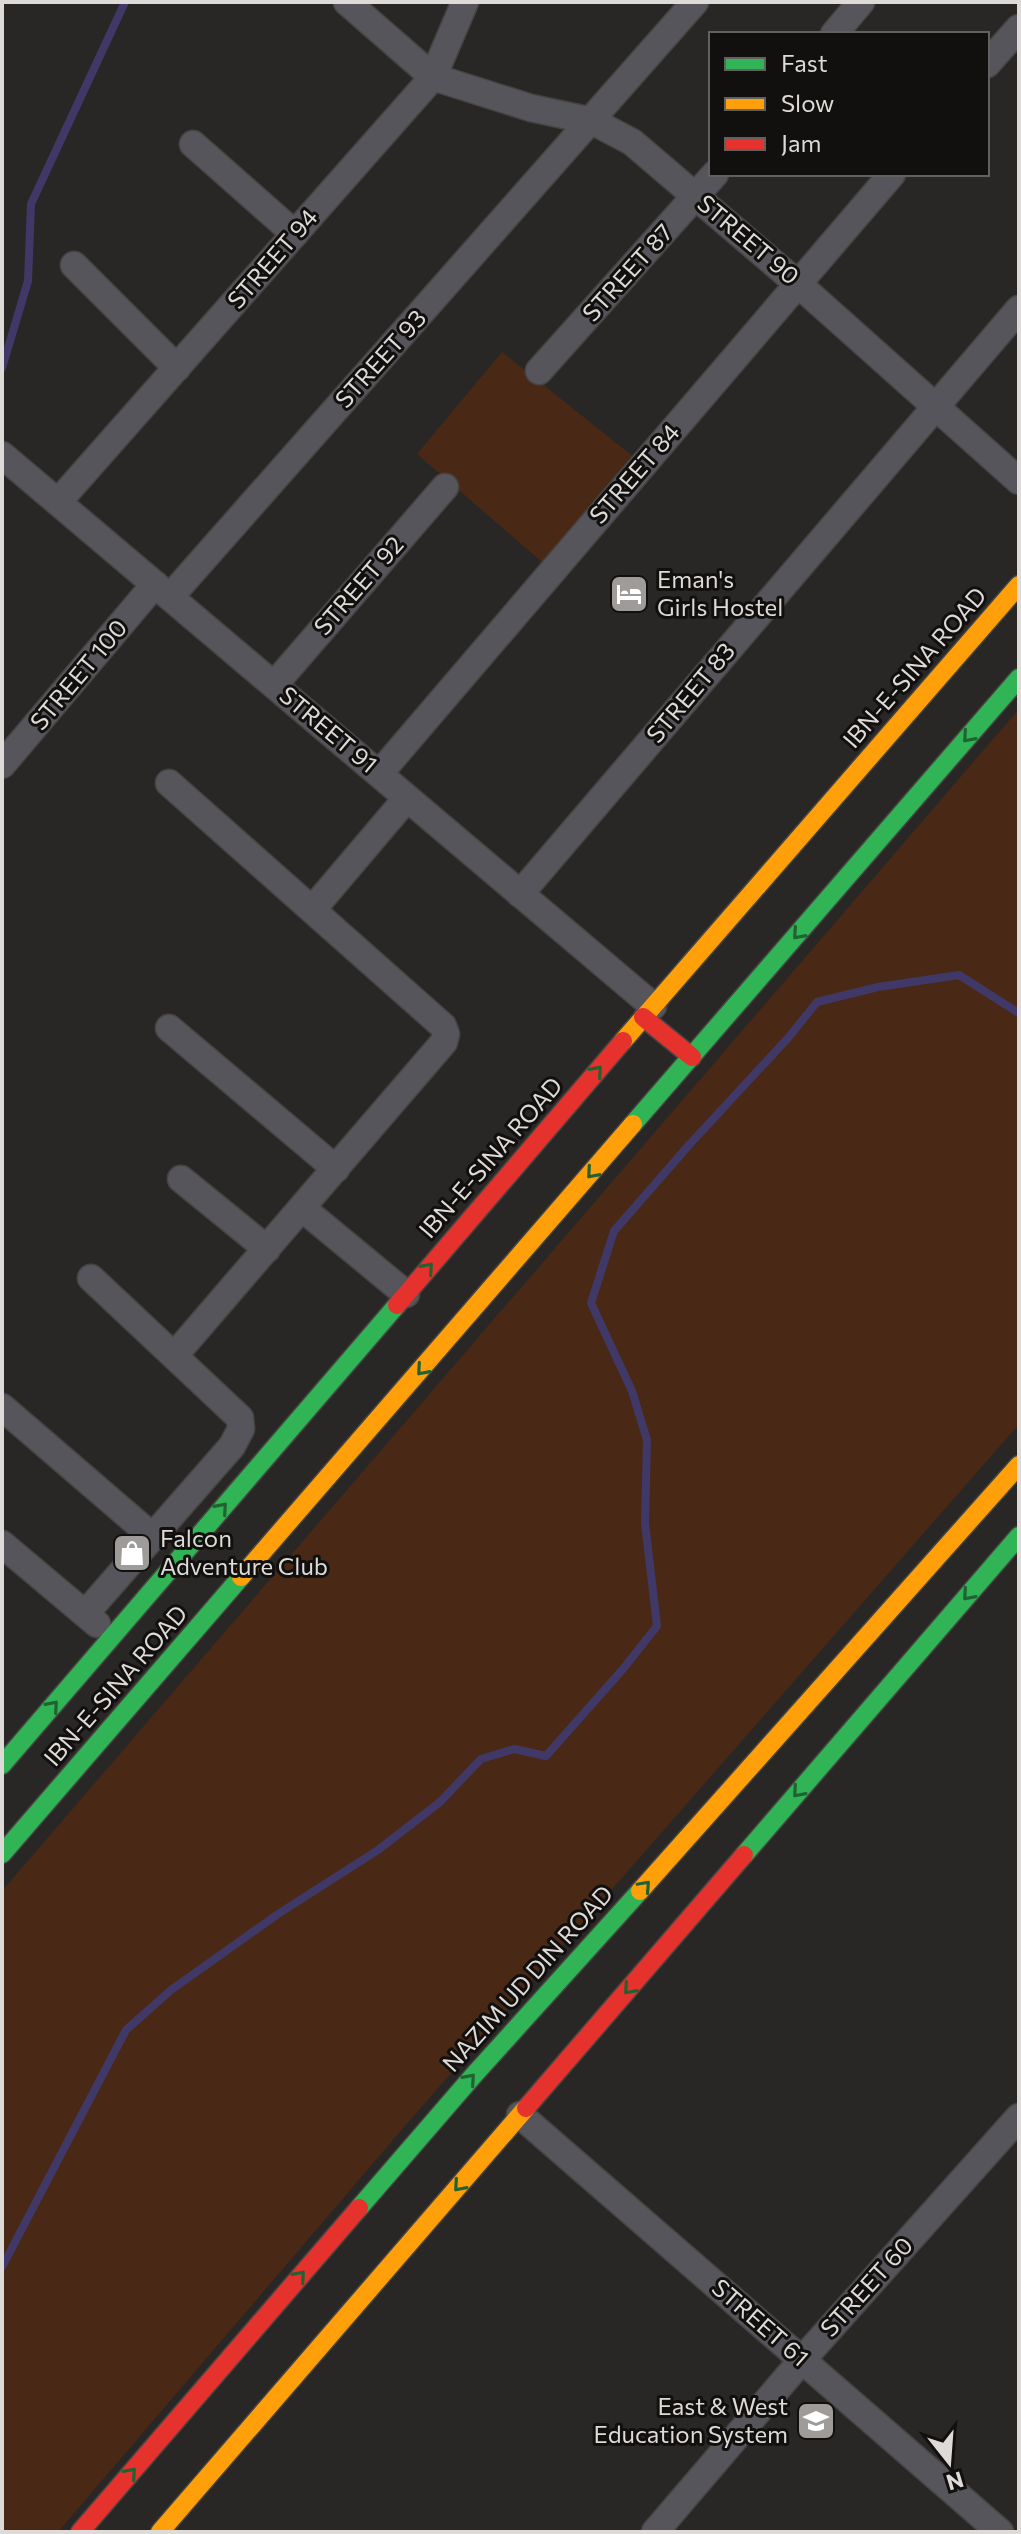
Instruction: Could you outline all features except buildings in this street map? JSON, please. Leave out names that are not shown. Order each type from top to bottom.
[{"type":"main road","name":"IBN-E-SINA ROAD","points":[[5,1756],[112,1637],[1019,585]]},
{"type":"main road","name":"IBN-E-SINA ROAD","points":[[2,1854],[1019,678]]},
{"type":"main road","points":[[648,1012],[692,1057]]},
{"type":"main road","name":"NAZIM UD DIN ROAD","points":[[80,2532],[473,2076],[703,1832],[1019,1465]]},
{"type":"main road","points":[[160,2532],[520,2115],[733,1858],[1005,1562],[1019,1536]]},
{"type":"street","points":[[347,2],[433,77]]},
{"type":"street","name":"STREET 94","points":[[58,502],[433,77],[465,2]]},
{"type":"street","name":"STREET 93","points":[[162,590],[592,121],[695,2]]},
{"type":"street","points":[[836,32],[861,2]]},
{"type":"street","points":[[989,62],[1019,28]]},
{"type":"street","name":"STREET 90","points":[[433,77],[531,108],[592,121],[632,142],[797,283],[1019,481]]},
{"type":"street","points":[[193,144],[295,234]]},
{"type":"street","name":"STREET 87","points":[[539,371],[713,176]]},
{"type":"street","name":"STREET 84","points":[[379,774],[890,176]]},
{"type":"street","points":[[74,265],[177,368]]},
{"type":"street","name":"STREET 83","points":[[520,894],[1019,309]]},
{"type":"street","name":"STREET 91","points":[[2,455],[520,894],[648,1012]]},
{"type":"street","name":"STREET 92","points":[[274,685],[445,487]]},
{"type":"street","name":"STREET 100","points":[[2,765],[162,590]]},
{"type":"street","points":[[169,783],[443,1026],[446,1034],[444,1042],[174,1356]]},
{"type":"street","points":[[312,910],[407,798]]},
{"type":"street","points":[[169,1028],[336,1169]]},
{"type":"street","points":[[181,1179],[267,1249]]},
{"type":"street","points":[[302,1208],[406,1294]]},
{"type":"street","points":[[85,1614],[232,1446],[241,1429],[240,1418],[91,1278]]},
{"type":"street","points":[[2,1407],[153,1537]]},
{"type":"street","points":[[2,1544],[112,1637]]},
{"type":"street","name":"STREET 61","points":[[520,2115],[1000,2532]]},
{"type":"street","name":"STREET 60","points":[[655,2532],[802,2360],[1019,2117]]},
{"type":"shaded area","points":[[502,352],[640,462],[548,567],[417,454]]},
{"type":"shaded area","points":[[1019,709],[1019,1424],[404,2127],[58,2532],[2,2532],[2,1891]]},
{"type":"waterway","points":[[2,368],[28,281],[31,204],[125,2]]},
{"type":"waterway","points":[[2,2267],[126,2030],[171,1990],[278,1914],[378,1850],[440,1802],[481,1759],[514,1749],[546,1756],[657,1626],[645,1523],[647,1440],[632,1391],[591,1303],[614,1231],[817,1002],[878,987],[959,975],[1019,1013]]},
{"type":"traffic: fast","points":[[633,1124],[1019,678]]},
{"type":"traffic: fast","points":[[2,1765],[397,1305]]},
{"type":"traffic: fast","points":[[744,1855],[1019,1536]]},
{"type":"traffic: fast","points":[[2,1854],[241,1577]]},
{"type":"traffic: fast","points":[[359,2208],[640,1891]]},
{"type":"traffic: slow","points":[[623,1041],[1019,585]]},
{"type":"traffic: slow","points":[[241,1577],[633,1124]]},
{"type":"traffic: slow","points":[[640,1891],[1019,1465]]},
{"type":"traffic: slow","points":[[160,2532],[526,2108]]},
{"type":"traffic: jam","points":[[643,1017],[692,1057]]},
{"type":"traffic: jam","points":[[397,1305],[623,1041]]},
{"type":"traffic: jam","points":[[526,2108],[744,1855]]},
{"type":"traffic: jam","points":[[80,2532],[359,2208]]},
{"type":"place","name":"Eman's Girls Hostel","points":[[629,594]]},
{"type":"place","name":"Falcon Adventure Club","points":[[132,1553]]},
{"type":"place","name":"East & West Education System","points":[[816,2421]]}]
